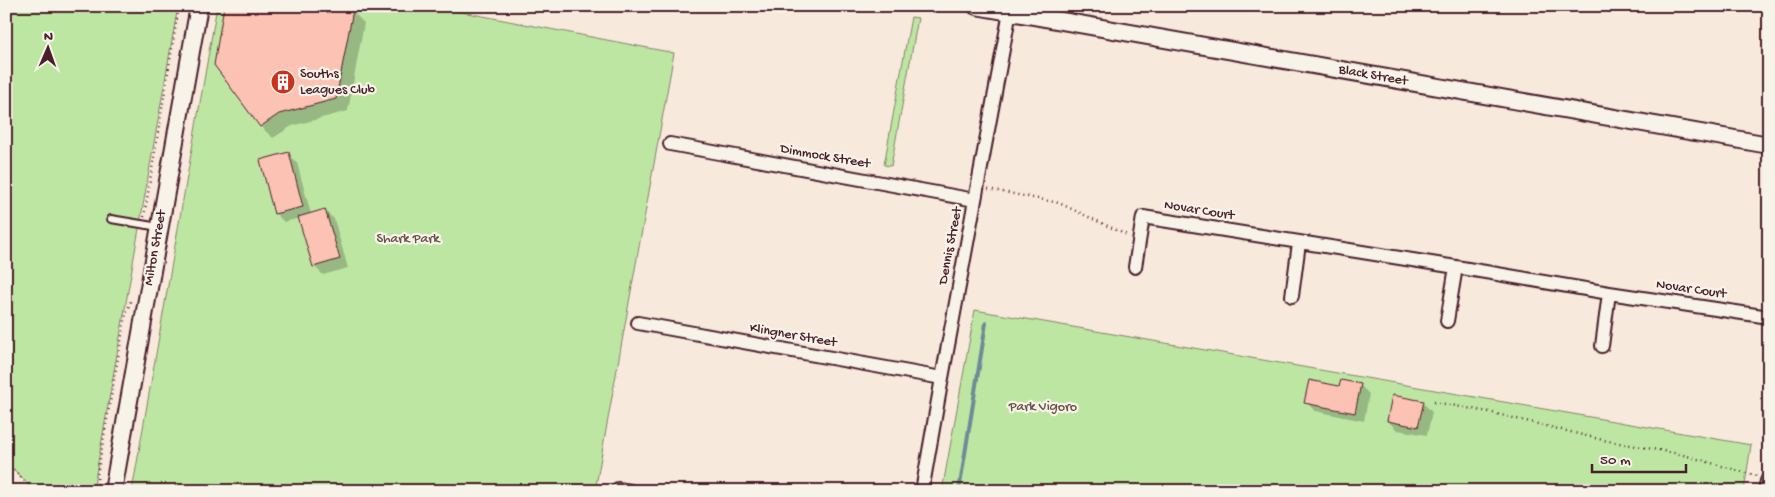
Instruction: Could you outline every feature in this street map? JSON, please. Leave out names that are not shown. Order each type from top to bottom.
[{"type":"street","name":"Milton Street","points":[[113,491],[199,6]]},
{"type":"street","name":"Black Street","points":[[976,6],[1010,9],[1769,145]]},
{"type":"street","name":"Dennis Street","points":[[922,491],[1010,9]]},
{"type":"street","name":"Dimmock Street","points":[[670,144],[976,194]]},
{"type":"street","name":"Novar Court","points":[[1135,267],[1143,217],[1769,317]]},
{"type":"street","points":[[1292,296],[1300,242]]},
{"type":"street","points":[[1447,321],[1456,267]]},
{"type":"street","points":[[1602,346],[1610,293]]},
{"type":"street","name":"Klingner Street","points":[[638,323],[942,378]]},
{"type":"street","points":[[618,491],[618,489],[630,491]]},
{"type":"lane","points":[[111,219],[160,227]]},
{"type":"path","points":[[144,213],[179,6]]},
{"type":"path","points":[[976,194],[1059,203],[1139,241]]},
{"type":"path","points":[[98,491],[97,475],[126,313],[134,294]]},
{"type":"path","points":[[1434,402],[1489,412],[1603,440],[1680,454],[1765,483]]},
{"type":"path","points":[[6,463],[35,491]]},
{"type":"green space","points":[[6,6],[178,6],[93,491],[36,491],[6,462]]},
{"type":"green space","name":"Shark Park","points":[[217,6],[431,6],[674,53],[595,491],[132,491]]},
{"type":"green space","points":[[911,17],[918,18],[891,166],[884,165]]},
{"type":"green space","name":"Park Vigoro","points":[[975,310],[1751,445],[1744,491],[942,491]]},
{"type":"building","name":"Souths Leagues Club","points":[[224,6],[332,6],[353,10],[336,99],[279,114],[260,127],[214,65]]},
{"type":"building","points":[[289,152],[303,207],[274,214],[260,160]]},
{"type":"building","points":[[325,209],[340,259],[313,267],[298,217]]},
{"type":"building","points":[[1309,380],[1339,386],[1341,380],[1361,384],[1355,413],[1304,403]]},
{"type":"building","points":[[1392,395],[1424,401],[1418,427],[1387,421]]},
{"type":"waterway","points":[[959,491],[986,323]]},
{"type":"place","name":"Souths Leagues Club","points":[[283,82]]}]
